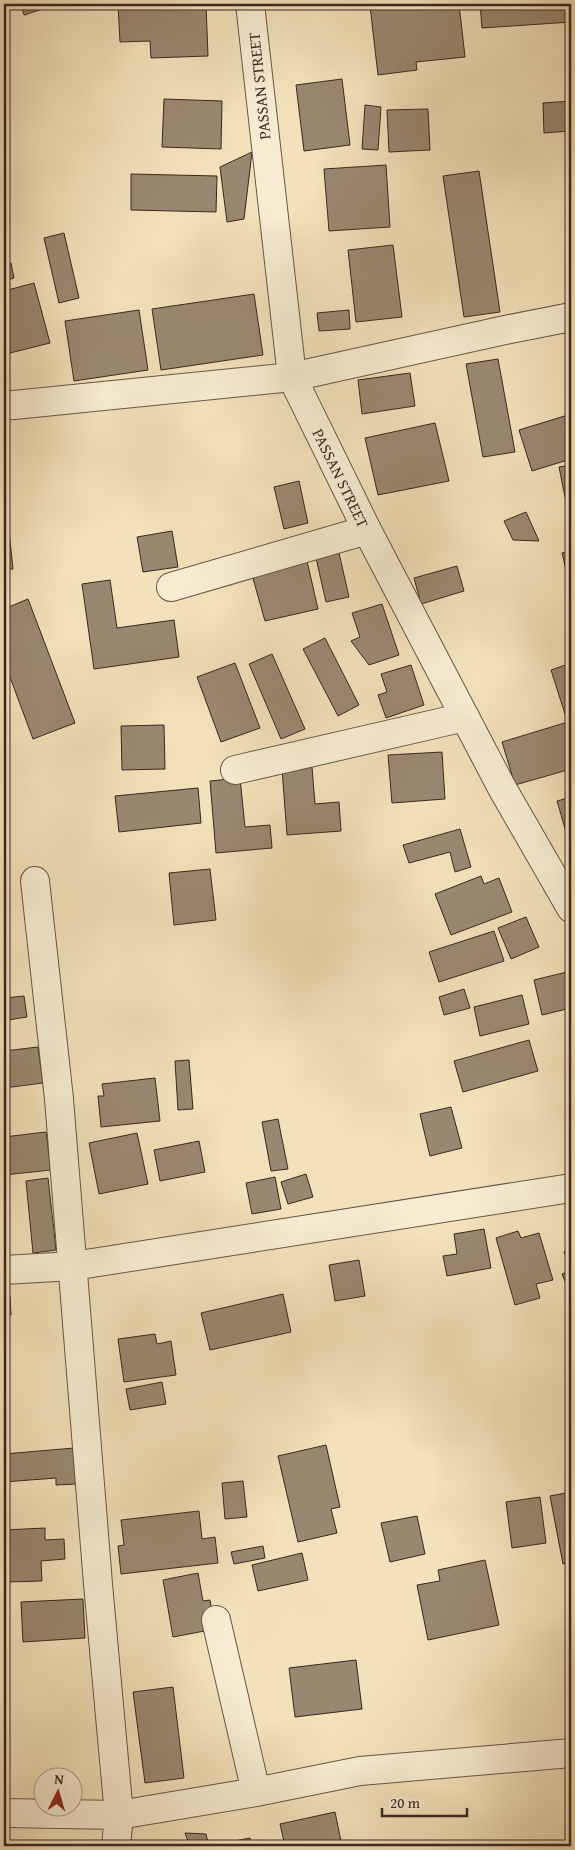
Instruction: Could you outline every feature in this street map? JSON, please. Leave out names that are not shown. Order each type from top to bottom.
[{"type":"street","name":"PASSAN STREET","points":[[250,4],[292,377],[367,530],[502,788],[571,908]]},
{"type":"street","points":[[4,406],[292,377],[571,317]]},
{"type":"street","points":[[172,587],[367,530]]},
{"type":"street","points":[[235,770],[466,717]]},
{"type":"street","points":[[35,882],[59,1099],[119,1815],[116,1846]]},
{"type":"street","points":[[4,1270],[72,1266],[571,1188]]},
{"type":"street","points":[[216,1620],[256,1792]]},
{"type":"street","points":[[4,1813],[119,1815],[360,1772],[571,1753]]},
{"type":"building","points":[[21,4],[48,4],[49,7],[24,15]]},
{"type":"building","points":[[73,4],[106,4],[106,6],[73,9]]},
{"type":"building","points":[[118,4],[206,4],[208,56],[151,58],[150,41],[120,42]]},
{"type":"building","points":[[391,4],[459,4],[465,57],[416,62],[417,70],[378,75],[370,6]]},
{"type":"building","points":[[480,4],[571,4],[571,22],[482,28]]},
{"type":"building","points":[[342,79],[350,145],[304,151],[296,85]]},
{"type":"building","points":[[164,99],[222,101],[221,149],[162,147]]},
{"type":"building","points":[[571,101],[571,131],[544,133],[543,103]]},
{"type":"building","points":[[365,105],[381,107],[378,150],[362,149]]},
{"type":"building","points":[[428,109],[430,150],[389,152],[387,110]]},
{"type":"building","points":[[4,116],[10,154],[4,155]]},
{"type":"building","points":[[252,152],[244,219],[227,222],[220,167]]},
{"type":"building","points":[[386,165],[390,227],[329,231],[324,169]]},
{"type":"building","points":[[479,171],[500,312],[464,317],[443,176]]},
{"type":"building","points":[[131,174],[217,176],[216,212],[131,210]]},
{"type":"building","points":[[64,233],[79,298],[59,303],[44,238]]},
{"type":"building","points":[[393,245],[402,317],[356,322],[348,250]]},
{"type":"building","points":[[11,263],[14,278],[4,281],[4,265]]},
{"type":"building","points":[[34,283],[50,343],[6,354],[4,345],[4,291]]},
{"type":"building","points":[[254,294],[263,355],[161,370],[152,309]]},
{"type":"building","points":[[139,310],[148,370],[74,381],[65,321]]},
{"type":"building","points":[[349,310],[350,329],[319,331],[317,313]]},
{"type":"building","points":[[498,359],[515,452],[483,457],[466,364]]},
{"type":"building","points":[[410,373],[415,406],[362,414],[358,380]]},
{"type":"building","points":[[568,415],[571,428],[571,459],[532,471],[519,430]]},
{"type":"building","points":[[435,423],[449,481],[378,495],[365,438]]},
{"type":"building","points":[[571,465],[571,527],[559,467]]},
{"type":"building","points":[[299,481],[308,523],[284,529],[274,487]]},
{"type":"building","points":[[526,512],[539,541],[513,540],[504,521]]},
{"type":"building","points":[[9,531],[13,569],[4,570],[4,532]]},
{"type":"building","points":[[172,531],[178,567],[143,572],[137,537]]},
{"type":"building","points":[[571,551],[571,591],[562,553]]},
{"type":"building","points":[[339,553],[349,597],[326,602],[316,558]]},
{"type":"building","points":[[307,561],[318,609],[265,621],[252,575]]},
{"type":"building","points":[[457,566],[464,591],[421,604],[414,578]]},
{"type":"building","points":[[110,580],[117,628],[174,620],[179,657],[94,669],[82,584]]},
{"type":"building","points":[[28,599],[75,723],[33,739],[4,661],[4,609]]},
{"type":"building","points":[[382,604],[399,655],[369,665],[351,641],[360,637],[352,613]]},
{"type":"building","points":[[325,638],[359,705],[338,716],[303,649]]},
{"type":"building","points":[[272,654],[305,729],[281,739],[249,664]]},
{"type":"building","points":[[235,663],[260,728],[221,742],[197,677]]},
{"type":"building","points":[[571,663],[571,713],[565,714],[551,670]]},
{"type":"building","points":[[411,665],[424,705],[386,718],[378,695],[387,692],[381,674]]},
{"type":"building","points":[[571,721],[571,769],[515,785],[502,742]]},
{"type":"building","points":[[164,725],[165,769],[122,770],[121,726]]},
{"type":"building","points":[[442,752],[445,799],[392,803],[388,755]]},
{"type":"building","points":[[312,767],[315,804],[339,802],[341,831],[287,835],[282,769]]},
{"type":"building","points":[[240,778],[245,827],[270,825],[272,848],[216,853],[210,781]]},
{"type":"building","points":[[198,788],[201,823],[119,832],[115,796]]},
{"type":"building","points":[[571,797],[571,842],[569,842],[557,801]]},
{"type":"building","points":[[460,829],[471,867],[455,872],[450,852],[409,863],[403,845]]},
{"type":"building","points":[[210,869],[216,920],[174,925],[169,873]]},
{"type":"building","points":[[481,876],[484,884],[499,878],[512,912],[451,935],[435,894]]},
{"type":"building","points":[[526,917],[539,947],[511,959],[498,928]]},
{"type":"building","points":[[494,931],[504,961],[439,982],[429,952]]},
{"type":"building","points":[[571,971],[571,1008],[542,1015],[534,980]]},
{"type":"building","points":[[464,989],[470,1008],[444,1015],[439,997]]},
{"type":"building","points":[[522,995],[529,1024],[480,1036],[474,1007]]},
{"type":"building","points":[[24,996],[27,1017],[8,1020],[5,998]]},
{"type":"building","points":[[529,1040],[538,1071],[463,1092],[454,1061]]},
{"type":"building","points":[[38,1047],[43,1083],[4,1088],[4,1051]]},
{"type":"building","points":[[189,1060],[193,1109],[178,1110],[175,1061]]},
{"type":"building","points":[[155,1078],[160,1121],[101,1127],[98,1096],[104,1096],[102,1084]]},
{"type":"building","points":[[451,1107],[462,1148],[430,1156],[420,1114]]},
{"type":"building","points":[[278,1119],[288,1169],[271,1171],[262,1122]]},
{"type":"building","points":[[46,1132],[51,1170],[4,1175],[4,1137]]},
{"type":"building","points":[[137,1133],[148,1184],[99,1194],[89,1143]]},
{"type":"building","points":[[199,1141],[205,1172],[160,1181],[154,1150]]},
{"type":"building","points":[[306,1174],[313,1197],[288,1204],[281,1182]]},
{"type":"building","points":[[275,1177],[281,1209],[252,1214],[246,1183]]},
{"type":"building","points":[[48,1178],[56,1250],[33,1253],[26,1181]]},
{"type":"building","points":[[484,1229],[491,1268],[447,1276],[443,1256],[457,1254],[454,1234]]},
{"type":"building","points":[[518,1231],[521,1238],[539,1233],[553,1280],[536,1284],[540,1298],[515,1305],[496,1238]]},
{"type":"building","points":[[571,1245],[571,1270],[564,1252]]},
{"type":"building","points":[[359,1260],[365,1296],[335,1301],[329,1265]]},
{"type":"building","points":[[571,1270],[571,1288],[566,1284],[562,1274]]},
{"type":"building","points":[[283,1294],[291,1332],[210,1350],[201,1313]]},
{"type":"building","points":[[4,1296],[10,1296],[11,1315],[4,1315]]},
{"type":"building","points":[[155,1334],[157,1344],[171,1341],[176,1375],[124,1382],[118,1339]]},
{"type":"building","points":[[162,1382],[166,1404],[130,1410],[126,1389]]},
{"type":"building","points":[[326,1445],[340,1507],[331,1509],[337,1533],[298,1542],[278,1456]]},
{"type":"building","points":[[74,1448],[77,1484],[56,1485],[56,1478],[4,1482],[4,1454]]},
{"type":"building","points":[[243,1481],[247,1517],[225,1519],[222,1483]]},
{"type":"building","points":[[571,1492],[571,1562],[563,1564],[550,1496]]},
{"type":"building","points":[[540,1497],[546,1543],[512,1548],[506,1502]]},
{"type":"building","points":[[199,1511],[202,1539],[215,1537],[218,1563],[121,1574],[118,1546],[124,1545],[121,1520]]},
{"type":"building","points":[[417,1516],[425,1554],[390,1562],[381,1523]]},
{"type":"building","points":[[45,1528],[45,1540],[64,1539],[65,1559],[41,1561],[42,1581],[7,1582],[5,1530]]},
{"type":"building","points":[[263,1546],[265,1558],[234,1564],[231,1552]]},
{"type":"building","points":[[302,1553],[308,1580],[258,1591],[252,1565]]},
{"type":"building","points":[[485,1560],[499,1625],[428,1640],[417,1585],[440,1581],[438,1570]]},
{"type":"building","points":[[198,1573],[203,1601],[210,1600],[215,1629],[173,1637],[163,1580]]},
{"type":"building","points":[[83,1599],[85,1638],[23,1642],[21,1602]]},
{"type":"building","points":[[356,1660],[362,1709],[295,1717],[289,1668]]},
{"type":"building","points":[[173,1687],[184,1778],[145,1783],[133,1692]]},
{"type":"building","points":[[335,1812],[342,1846],[285,1846],[280,1824]]},
{"type":"building","points":[[185,1833],[206,1834],[209,1846],[190,1846]]},
{"type":"building","points":[[250,1838],[252,1846],[209,1846]]},
{"type":"building","points":[[21,1842],[52,1846],[21,1846]]}]
